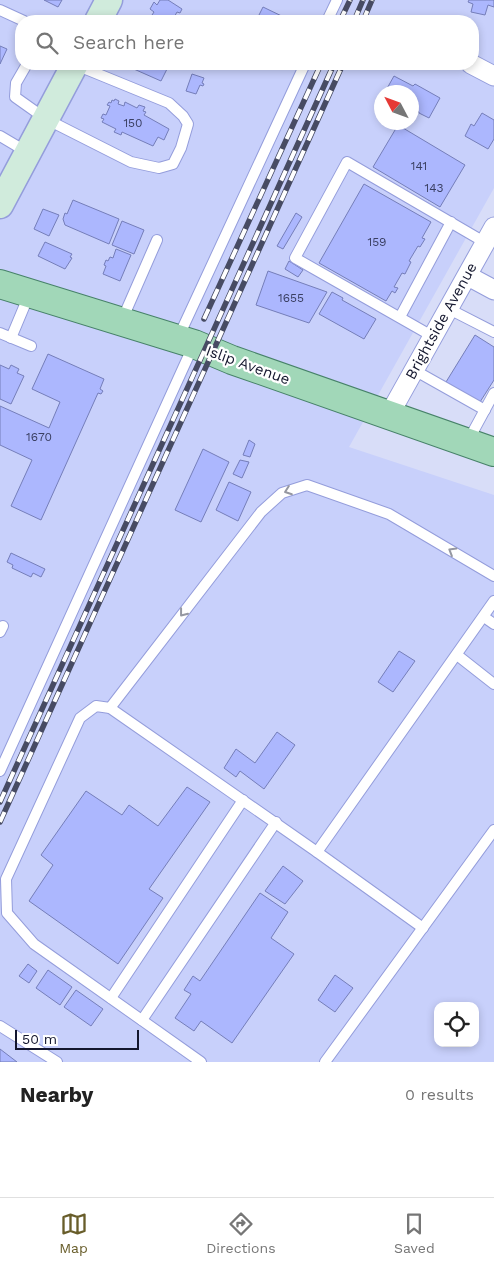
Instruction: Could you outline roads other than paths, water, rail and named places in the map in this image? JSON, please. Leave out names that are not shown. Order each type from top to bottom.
[{"type":"main road","points":[[101,15],[109,0]]},
{"type":"main road","points":[[0,205],[72,70]]},
{"type":"main road","name":"Islip Avenue","points":[[0,284],[186,341],[232,360],[487,448]]},
{"type":"street","points":[[479,68],[494,76]]},
{"type":"street","name":"Brightside Avenue","points":[[388,415],[490,235]]},
{"type":"street","points":[[468,276],[494,290]]},
{"type":"lane","points":[[330,15],[337,0]]},
{"type":"lane","points":[[0,10],[15,17]]},
{"type":"lane","points":[[24,70],[16,83],[15,97],[46,119],[131,162],[159,168],[173,164],[181,148],[188,124],[183,116],[169,103],[89,70]]},
{"type":"lane","points":[[0,772],[302,70]]},
{"type":"lane","points":[[0,136],[28,153]]},
{"type":"lane","points":[[432,336],[295,258],[346,162],[451,222],[490,235]]},
{"type":"lane","points":[[400,317],[451,222]]},
{"type":"lane","points":[[121,321],[157,240]]},
{"type":"lane","points":[[11,338],[30,293]]},
{"type":"lane","points":[[448,309],[494,332]]},
{"type":"lane","points":[[0,333],[31,346]]},
{"type":"lane","points":[[414,370],[485,410]]},
{"type":"lane","points":[[487,448],[485,410],[494,393]]},
{"type":"lane","points":[[110,708],[262,512],[282,493],[306,485],[389,514],[494,576]]},
{"type":"lane","points":[[317,852],[494,601]]},
{"type":"lane","points":[[484,617],[494,624]]},
{"type":"lane","points":[[457,655],[494,684]]},
{"type":"lane","points":[[201,1062],[34,944],[7,913],[6,879],[80,718],[96,706],[110,708],[276,822],[423,928]]},
{"type":"lane","points":[[111,998],[243,800]]},
{"type":"lane","points":[[142,1020],[276,822]]},
{"type":"lane","points":[[325,1062],[494,830]]},
{"type":"lane","points":[[0,1026],[57,1062]]},
{"type":"railway","points":[[343,15],[350,0]]},
{"type":"railway","points":[[357,15],[363,0]]},
{"type":"railway","points":[[366,15],[372,0]]},
{"type":"railway","points":[[204,319],[318,70]]},
{"type":"railway","points":[[0,802],[331,70]]},
{"type":"railway","points":[[0,822],[340,70]]}]
